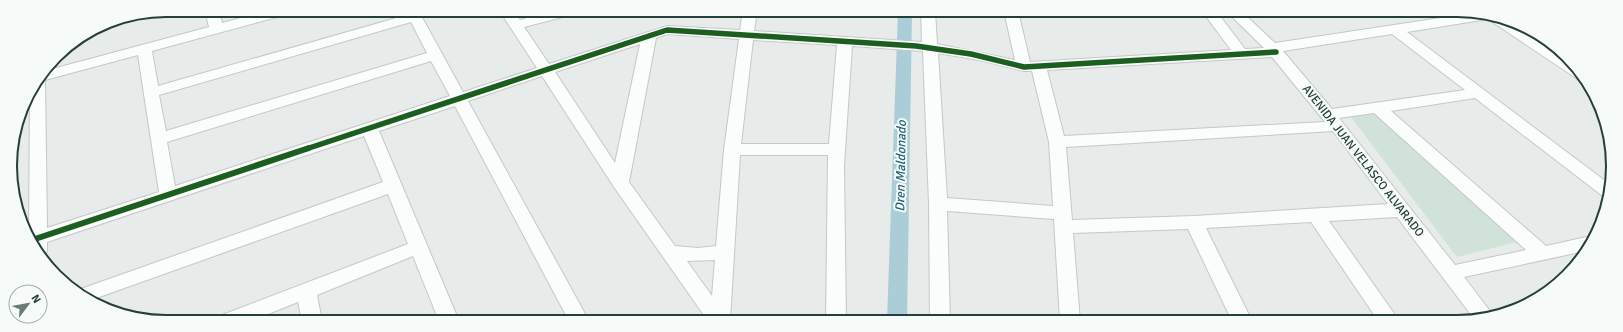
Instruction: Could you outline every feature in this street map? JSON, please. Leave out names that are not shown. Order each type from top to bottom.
[{"type":"street","points":[[214,17],[217,30]]},
{"type":"street","points":[[48,75],[262,17]]},
{"type":"street","points":[[151,93],[402,17]]},
{"type":"street","points":[[414,17],[576,315]]},
{"type":"street","points":[[511,17],[620,183],[715,315]]},
{"type":"street","points":[[517,25],[547,17]]},
{"type":"street","points":[[720,315],[732,150],[749,17]]},
{"type":"street","points":[[927,17],[923,47],[938,204],[940,315]]},
{"type":"street","points":[[1013,17],[1057,142],[1070,315]]},
{"type":"street","points":[[1214,17],[1242,55]]},
{"type":"street","name":"AVENIDA JUAN VELASCO ALVARADO","points":[[1239,17],[1274,50],[1332,120],[1481,313]]},
{"type":"street","points":[[38,242],[369,127],[667,30],[746,34],[923,47],[1000,60],[1031,67],[1242,55],[1471,17]]},
{"type":"street","points":[[1507,26],[1566,65]]},
{"type":"street","points":[[1395,29],[1604,189]]},
{"type":"street","points":[[620,183],[648,36]]},
{"type":"street","points":[[836,315],[835,166],[845,42]]},
{"type":"street","points":[[144,49],[168,196]]},
{"type":"street","points":[[159,139],[434,54]]},
{"type":"street","points":[[36,238],[38,90]]},
{"type":"street","points":[[1057,142],[1332,120],[1378,108],[1478,93]]},
{"type":"street","points":[[1378,108],[1542,253]]},
{"type":"street","points":[[369,127],[446,315]]},
{"type":"street","points":[[732,150],[836,149]]},
{"type":"street","points":[[89,294],[394,185]]},
{"type":"street","points":[[938,204],[1063,220],[1194,222],[1401,210]]},
{"type":"street","points":[[1316,215],[1385,315]]},
{"type":"street","points":[[1194,222],[1239,315]]},
{"type":"street","points":[[1450,272],[1583,245]]},
{"type":"street","points":[[244,315],[418,247]]},
{"type":"street","points":[[670,252],[688,255],[709,255],[725,251]]},
{"type":"street","points":[[306,291],[311,315]]},
{"type":"green space","points":[[1375,114],[1521,241],[1457,257],[1351,117]]},
{"type":"waterway","name":"Dren Maldonado","points":[[897,315],[905,17]]},
{"type":"cycle path","points":[[36,239],[667,30],[916,46],[971,54],[1024,67],[1276,52]]}]
